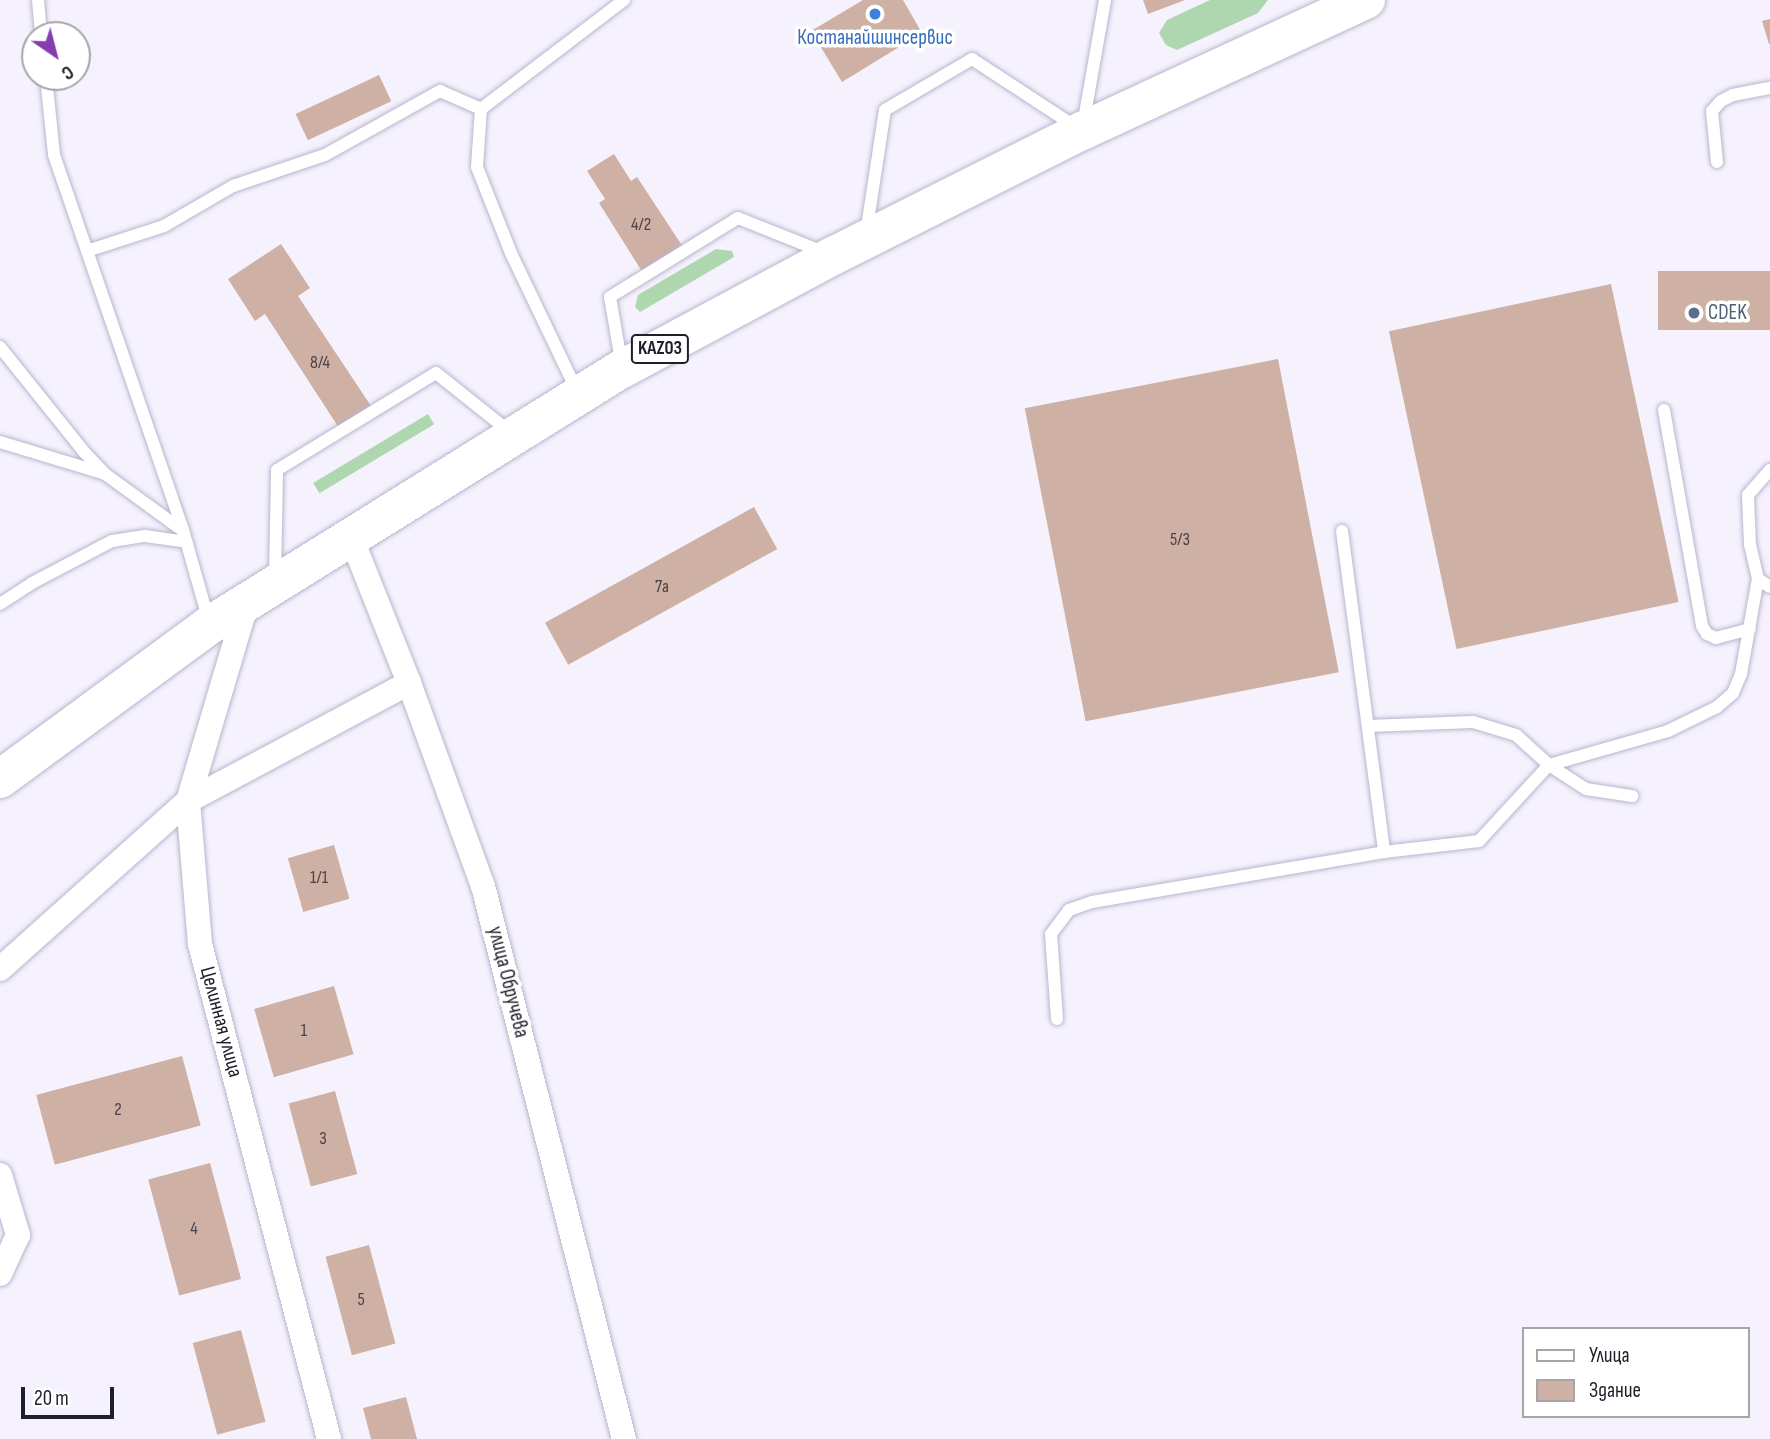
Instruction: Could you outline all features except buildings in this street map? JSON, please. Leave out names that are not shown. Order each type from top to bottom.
[{"type":"highway","name":"KАZ03","points":[[0,779],[210,625],[513,434],[622,369],[849,247],[1082,131],[1366,0]]},
{"type":"street","name":"улица Обручева","points":[[351,537],[409,683],[484,886],[624,1439]]},
{"type":"street","name":"Целинная улица","points":[[261,594],[188,801],[200,944],[329,1439]]},
{"type":"street","points":[[0,969],[188,801],[409,683]]},
{"type":"street","points":[[0,1175],[18,1235],[0,1275]]},
{"type":"lane","points":[[38,0],[40,21]]},
{"type":"lane","points":[[579,394],[511,254],[477,167],[481,109],[624,0]]},
{"type":"lane","points":[[622,369],[610,297],[738,218],[849,247],[885,110],[972,59],[1082,131],[1105,0]]},
{"type":"lane","points":[[1717,162],[1712,111],[1721,100],[1733,95],[1770,88]]},
{"type":"lane","points":[[47,91],[54,155],[185,536],[210,625]]},
{"type":"lane","points":[[87,251],[164,226],[233,186],[325,155],[440,91],[481,109]]},
{"type":"lane","points":[[0,347],[84,452],[105,474],[185,536]]},
{"type":"lane","points":[[261,594],[277,470],[436,373],[513,434]]},
{"type":"lane","points":[[1664,410],[1702,626],[1707,634],[1716,638],[1750,629]]},
{"type":"lane","points":[[0,443],[105,474]]},
{"type":"lane","points":[[1057,1019],[1051,934],[1069,910],[1092,902],[1384,852],[1479,841],[1549,765],[1668,731],[1717,707],[1732,693],[1741,674],[1758,579],[1750,545],[1748,495],[1770,470]]},
{"type":"lane","points":[[1342,531],[1384,852]]},
{"type":"lane","points":[[0,604],[32,583],[112,541],[145,536],[185,536]]},
{"type":"lane","points":[[1758,579],[1770,587]]},
{"type":"lane","points":[[1368,726],[1473,722],[1516,735],[1549,765],[1586,789],[1632,796]]},
{"type":"green space","points":[[1210,0],[1268,0],[1258,13],[1177,50],[1166,45],[1159,33],[1167,20]]},
{"type":"green space","points":[[716,249],[732,251],[734,257],[640,312],[635,307],[638,295]]},
{"type":"green space","points":[[428,414],[434,424],[319,493],[313,483]]},
{"type":"place","name":"Костанайшинсервис","points":[[875,14]]},
{"type":"place","name":"CDEK","points":[[1694,313]]}]
